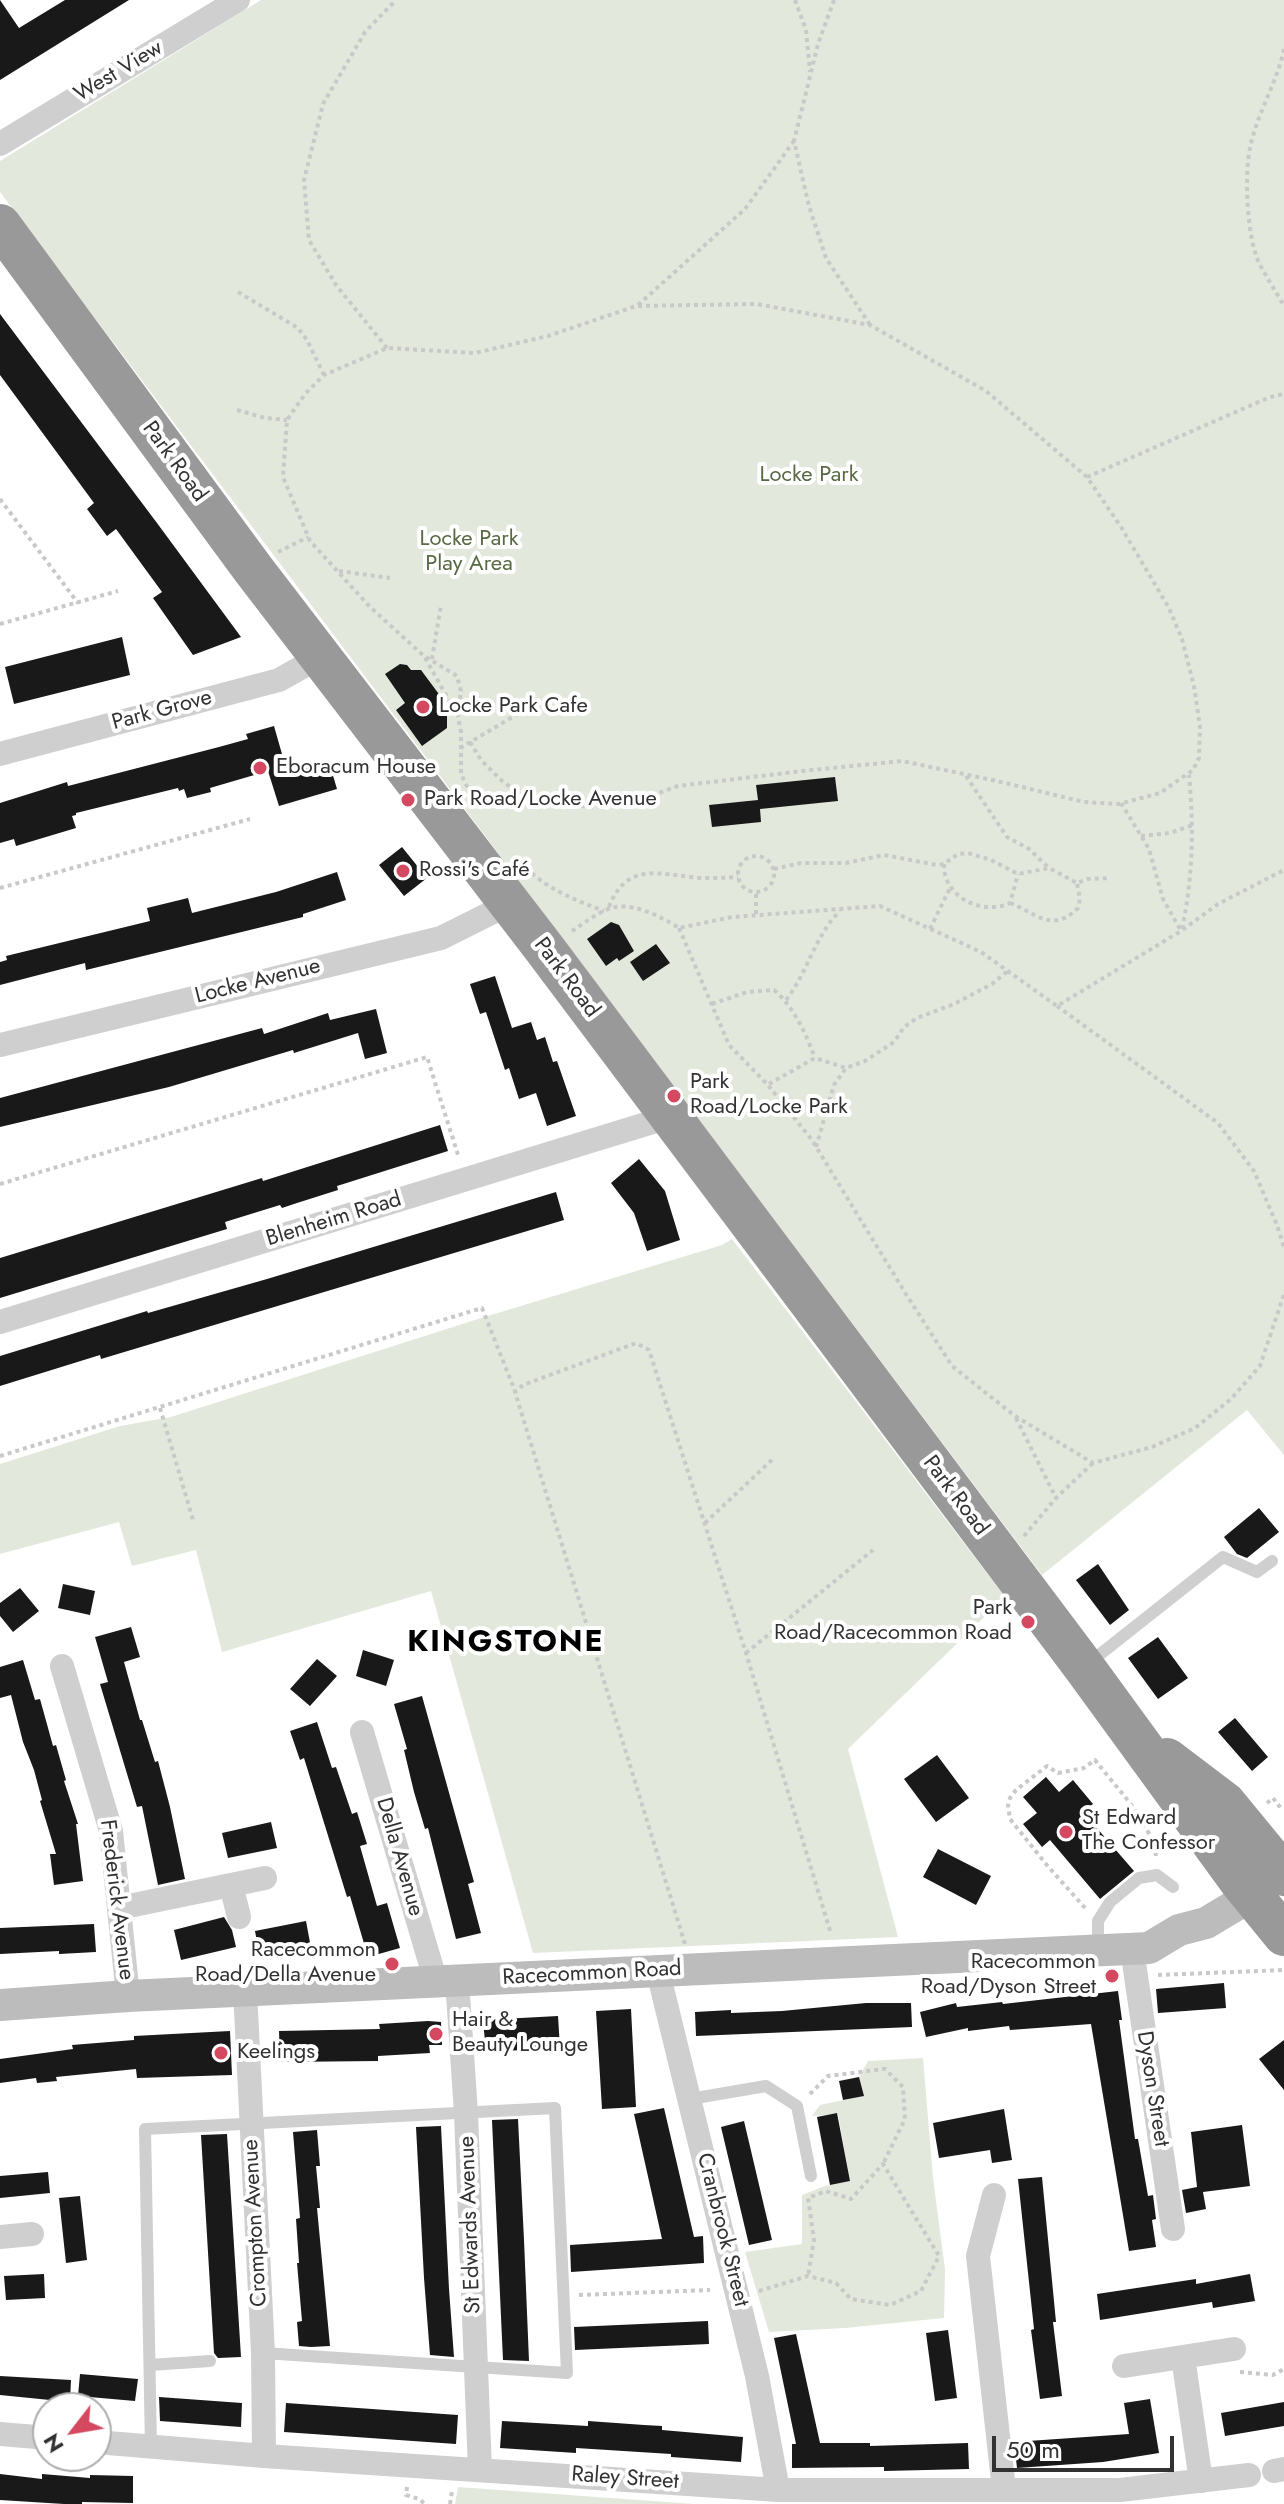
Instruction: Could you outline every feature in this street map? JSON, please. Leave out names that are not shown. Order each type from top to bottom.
[{"type":"highway","name":"Park Road","points":[[0,225],[320,657],[515,882],[544,948],[1131,1731],[1266,1877],[1284,1935]]},
{"type":"street","name":"West View","points":[[0,144],[238,0]]},
{"type":"street","name":"Park Grove","points":[[0,754],[279,680],[320,657]]},
{"type":"street","name":"Locke Avenue","points":[[0,1045],[441,938],[495,911],[515,882]]},
{"type":"street","name":"Blenheim Road","points":[[0,1322],[669,1117]]},
{"type":"street","name":"Frederick Avenue","points":[[62,1666],[111,1831],[128,1996]]},
{"type":"street","name":"Della Avenue","points":[[362,1732],[446,1981]]},
{"type":"street","name":"Racecommon Road","points":[[0,2005],[245,1990],[839,1963],[1098,1936],[1134,1963],[1149,1948],[1179,1930],[1206,1923],[1266,1877]]},
{"type":"street","points":[[119,1908],[265,1878]]},
{"type":"street","points":[[231,1885],[239,1917]]},
{"type":"street","name":"Dyson Street","points":[[1134,1963],[1173,2229]]},
{"type":"street","name":"Cranbrook Street","points":[[658,1972],[757,2376],[778,2490]]},
{"type":"street","name":"St Edwards Avenue","points":[[446,1981],[466,2113],[480,2470]]},
{"type":"street","name":"Crompton Avenue","points":[[245,1990],[263,2353],[264,2456]]},
{"type":"street","points":[[994,2195],[978,2256],[1004,2490]]},
{"type":"street","points":[[0,2237],[32,2234]]},
{"type":"street","points":[[1124,2366],[1234,2349]]},
{"type":"street","points":[[1183,2357],[1201,2481]]},
{"type":"street","points":[[0,2434],[32,2437]]},
{"type":"street","name":"Raley Street","points":[[112,2443],[778,2490],[1120,2490],[1249,2475]]},
{"type":"lane","points":[[1084,1667],[1223,1557],[1257,1572],[1272,1561]]},
{"type":"lane","points":[[1098,1936],[1110,1902],[1139,1878],[1157,1875],[1173,1887]]},
{"type":"lane","points":[[690,2099],[766,2086],[797,2106],[811,2176]]},
{"type":"lane","points":[[151,2447],[145,2129],[555,2108],[567,2373],[263,2353]]},
{"type":"lane","points":[[150,2365],[210,2361]]},
{"type":"path","points":[[387,348],[336,285],[309,240],[304,180],[323,104],[365,32],[396,0]]},
{"type":"path","points":[[795,0],[806,30],[810,78]]},
{"type":"path","points":[[636,306],[745,209],[794,141],[818,44],[834,0]]},
{"type":"path","points":[[1284,49],[1281,65],[1249,149],[1247,207],[1258,260],[1284,306]]},
{"type":"path","points":[[794,141],[809,206],[826,258],[870,325]]},
{"type":"path","points":[[238,292],[298,328],[324,375]]},
{"type":"path","points":[[458,716],[424,656],[370,607],[310,541],[283,477],[287,420],[305,394],[324,375],[387,348],[475,353],[548,336],[636,306],[757,304],[870,325],[986,391],[1087,477],[1169,608],[1182,639],[1200,727],[1199,758],[1189,773],[1160,793],[1121,803],[1084,802],[902,761],[678,786],[642,799],[596,807],[550,804],[520,794],[501,780],[481,760],[470,742]]},
{"type":"path","points":[[1087,477],[1270,397],[1284,394]]},
{"type":"path","points":[[237,410],[287,420]]},
{"type":"path","points":[[0,499],[78,603]]},
{"type":"path","points":[[337,571],[390,578]]},
{"type":"path","points":[[0,624],[118,591]]},
{"type":"path","points":[[432,659],[441,605]]},
{"type":"path","points":[[424,656],[457,676],[461,691],[458,716],[461,774],[474,803]]},
{"type":"path","points":[[460,748],[533,705]]},
{"type":"path","points":[[1181,931],[1192,875],[1193,825],[1189,773]]},
{"type":"path","points":[[966,775],[1007,837],[1029,849],[1049,868],[1077,883],[1110,878]]},
{"type":"path","points":[[1121,803],[1149,849],[1163,899],[1181,931]]},
{"type":"path","points":[[0,888],[250,819]]},
{"type":"path","points":[[1141,836],[1170,833],[1193,825]]},
{"type":"path","points":[[774,869],[801,863],[846,863],[884,855],[937,865],[958,854],[968,853],[991,860],[1018,874],[1049,868]]},
{"type":"path","points":[[753,856],[766,859],[775,875],[771,886],[756,893],[745,889],[738,877],[742,862],[753,856]]},
{"type":"path","points":[[944,864],[944,874],[962,899],[989,908],[1010,903]]},
{"type":"path","points":[[1057,1006],[1181,931],[1218,904],[1284,870]]},
{"type":"path","points":[[544,948],[606,909],[613,896],[630,878],[643,873],[700,878],[738,877]]},
{"type":"path","points":[[1010,903],[1018,874]]},
{"type":"path","points":[[515,882],[540,881],[562,895],[606,909],[639,909],[660,916],[679,928],[729,1045],[768,1085],[816,1147],[952,1366],[1015,1416],[1093,1463]]},
{"type":"path","points":[[1010,903],[1039,918],[1051,921],[1063,919],[1078,908],[1077,883]]},
{"type":"path","points":[[930,929],[951,886]]},
{"type":"path","points":[[756,893],[756,915]]},
{"type":"path","points":[[679,928],[732,917],[880,906],[981,952],[1218,1123],[1254,1171],[1284,1248]]},
{"type":"path","points":[[786,1000],[816,948],[822,931],[842,909]]},
{"type":"path","points":[[816,1147],[834,1085],[846,1068],[865,1061],[894,1042],[904,1027],[917,1018],[954,1004],[992,984],[1008,971]]},
{"type":"path","points":[[711,1005],[747,992],[774,990],[786,1000],[815,1058]]},
{"type":"path","points":[[0,1184],[427,1057],[466,1179]]},
{"type":"path","points":[[768,1085],[815,1058],[846,1068]]},
{"type":"path","points":[[1004,1561],[1056,1498],[1093,1463],[1152,1447],[1195,1428],[1231,1399],[1260,1366],[1284,1294]]},
{"type":"path","points":[[0,1456],[482,1308],[515,1392],[693,1970]]},
{"type":"path","points":[[515,1392],[523,1385],[636,1343],[649,1350],[746,1653],[839,1963]]},
{"type":"path","points":[[160,1408],[193,1520]]},
{"type":"path","points":[[1015,1416],[1056,1498]]},
{"type":"path","points":[[705,1523],[774,1458]]},
{"type":"path","points":[[746,1653],[873,1550]]},
{"type":"path","points":[[1098,1936],[1010,1819],[1008,1806],[1016,1790],[1047,1766],[1058,1773],[1084,1768],[1095,1760],[1154,1842],[1157,1875]]},
{"type":"path","points":[[1134,1963],[1284,1970]]},
{"type":"path","points":[[797,2106],[828,2076],[885,2069],[903,2087],[905,2119],[883,2164],[851,2199],[826,2191],[808,2198],[814,2240],[808,2276]]},
{"type":"path","points":[[565,2296],[737,2293],[808,2276],[836,2283],[851,2299],[890,2305],[921,2291],[939,2256],[883,2164]]},
{"type":"path","points":[[1234,2349],[1240,2372],[1273,2375],[1284,2369]]},
{"type":"green space","name":"Locke Park","points":[[261,0],[1284,0],[1284,1455],[1247,1410],[1042,1575],[0,192],[0,161]]},
{"type":"green space","points":[[732,1239],[1005,1597],[848,1749],[898,1937],[533,1953],[431,1591],[222,1652],[196,1550],[132,1566],[119,1522],[0,1554],[0,1464],[120,1426],[171,1417],[722,1245]]},
{"type":"green space","points":[[923,2058],[933,2178],[945,2269],[944,2318],[769,2332],[745,2252],[802,2244],[802,2195],[850,2181],[838,2114],[812,2116],[820,2105],[863,2096],[859,2077],[868,2061]]},
{"type":"green space","points":[[458,2487],[694,2504],[455,2504]]},
{"type":"building","points":[[0,0],[19,28],[65,0],[129,0],[0,80]]},
{"type":"building","points":[[0,314],[241,637],[193,655],[153,598],[162,592],[116,529],[107,536],[87,509],[94,503],[0,375]]},
{"type":"building","points":[[122,637],[130,675],[14,704],[5,667]]},
{"type":"building","name":"Locke Park Cafe","points":[[400,664],[407,665],[411,670],[421,670],[447,705],[447,728],[422,746],[396,710],[405,703],[385,674]]},
{"type":"building","points":[[274,726],[284,761],[293,758],[297,771],[329,762],[337,789],[279,806],[268,771],[187,798],[184,789],[179,791],[178,788],[76,813],[72,816],[76,828],[16,846],[14,839],[0,843],[0,803],[67,782],[68,786],[248,739],[246,734]]},
{"type":"building","points":[[835,777],[838,801],[760,809],[761,822],[712,827],[709,805],[758,800],[756,785]]},
{"type":"building","name":"Rossi's Café","points":[[402,847],[427,878],[404,896],[379,865]]},
{"type":"building","points":[[337,872],[346,900],[303,914],[303,917],[86,970],[85,963],[0,985],[0,962],[7,960],[6,956],[150,921],[147,908],[188,898],[192,913],[276,892]]},
{"type":"building","points":[[611,922],[619,925],[634,951],[606,966],[587,939]]},
{"type":"building","points":[[656,944],[670,963],[643,981],[630,962]]},
{"type":"building","points":[[495,976],[512,1028],[531,1022],[537,1040],[545,1037],[553,1062],[557,1061],[576,1116],[547,1126],[536,1093],[519,1099],[509,1068],[505,1070],[486,1012],[480,1014],[470,984]]},
{"type":"building","points":[[376,1009],[387,1053],[365,1059],[358,1033],[169,1087],[0,1127],[0,1098],[262,1028],[264,1034],[328,1013],[330,1020]]},
{"type":"building","points":[[440,1125],[448,1151],[337,1186],[338,1190],[282,1208],[280,1205],[225,1222],[227,1229],[0,1298],[0,1258]]},
{"type":"building","points":[[639,1159],[665,1191],[680,1240],[647,1251],[634,1213],[611,1183]]},
{"type":"building","points":[[556,1192],[564,1220],[101,1359],[100,1355],[0,1386],[0,1356]]},
{"type":"building","points":[[1259,1508],[1279,1532],[1247,1558],[1237,1554],[1224,1537]]},
{"type":"building","points":[[1098,1564],[1129,1610],[1110,1625],[1076,1580]]},
{"type":"building","points":[[63,1584],[95,1591],[90,1615],[58,1608]]},
{"type":"building","points":[[20,1588],[39,1611],[13,1632],[0,1616],[0,1603]]},
{"type":"building","points":[[131,1627],[140,1657],[124,1662],[140,1720],[155,1762],[158,1761],[185,1879],[158,1885],[142,1806],[137,1807],[100,1684],[108,1682],[95,1637]]},
{"type":"building","points":[[1158,1637],[1188,1678],[1158,1699],[1128,1658]]},
{"type":"building","points":[[363,1650],[394,1660],[386,1686],[356,1676]]},
{"type":"building","points":[[317,1659],[337,1676],[310,1706],[290,1689]]},
{"type":"building","points":[[23,1660],[35,1700],[40,1699],[53,1746],[56,1745],[78,1824],[83,1881],[54,1885],[50,1854],[56,1854],[34,1770],[11,1695],[0,1698],[0,1667]]},
{"type":"building","points":[[422,1696],[474,1882],[468,1884],[481,1933],[456,1939],[428,1828],[425,1829],[414,1792],[404,1750],[407,1749],[394,1704]]},
{"type":"building","points":[[1235,1718],[1268,1757],[1252,1771],[1218,1732]]},
{"type":"building","points":[[317,1722],[352,1814],[357,1812],[367,1844],[360,1846],[377,1906],[387,1903],[400,1948],[368,1957],[304,1758],[300,1760],[290,1731]]},
{"type":"building","points":[[937,1755],[969,1798],[936,1822],[904,1779]]},
{"type":"building","name":"St Edward The Confessor","points":[[1046,1777],[1059,1792],[1073,1780],[1093,1804],[1083,1812],[1134,1871],[1100,1899],[1050,1840],[1042,1847],[1023,1824],[1037,1813],[1023,1797]]},
{"type":"building","points":[[271,1822],[277,1848],[228,1858],[222,1833]]},
{"type":"building","points":[[938,1849],[991,1876],[976,1905],[923,1877]]},
{"type":"building","points":[[224,1917],[232,1930],[236,1947],[181,1960],[174,1930]]},
{"type":"building","points":[[306,1921],[311,1948],[260,1958],[255,1931]]},
{"type":"building","points":[[94,1924],[96,1952],[0,1954],[0,1928]]},
{"type":"building","points":[[1224,1983],[1226,2008],[1158,2013],[1156,1989]]},
{"type":"building","points":[[1118,1991],[1135,2139],[1138,2139],[1148,2196],[1153,2195],[1156,2219],[1152,2220],[1156,2247],[1129,2251],[1091,2024],[1010,2030],[1009,2026],[968,2031],[968,2028],[926,2037],[920,2012],[956,2003],[957,2007],[1003,2004]]},
{"type":"building","points":[[866,2003],[911,2003],[912,2027],[696,2036],[695,2012],[782,2011]]},
{"type":"building","points":[[631,2009],[636,2107],[602,2109],[596,2011]]},
{"type":"building","points":[[558,2016],[560,2048],[486,2052],[483,2020]]},
{"type":"building","points":[[441,2022],[442,2045],[429,2045],[430,2053],[378,2056],[378,2061],[280,2062],[279,2031],[380,2029],[379,2024]]},
{"type":"building","points":[[230,2031],[232,2075],[137,2078],[136,2069],[56,2077],[57,2081],[37,2083],[36,2078],[0,2083],[0,2059],[73,2049],[72,2045],[134,2040],[134,2036]]},
{"type":"building","points":[[1284,2040],[1284,2090],[1259,2059]]},
{"type":"building","points":[[859,2077],[864,2096],[843,2100],[839,2081]]},
{"type":"building","points":[[664,2108],[694,2237],[703,2236],[704,2263],[571,2272],[570,2245],[662,2239],[634,2114]]},
{"type":"building","points":[[1004,2109],[1012,2160],[992,2163],[990,2150],[939,2158],[933,2123]]},
{"type":"building","points":[[837,2113],[850,2181],[830,2185],[817,2117]]},
{"type":"building","points":[[518,2119],[529,2361],[503,2360],[494,2165],[492,2120]]},
{"type":"building","points":[[744,2121],[772,2240],[749,2245],[721,2127]]},
{"type":"building","points":[[1242,2125],[1250,2186],[1203,2192],[1206,2209],[1186,2213],[1182,2190],[1197,2187],[1191,2132]]},
{"type":"building","points":[[441,2126],[454,2357],[430,2355],[424,2278],[416,2127]]},
{"type":"building","points":[[317,2130],[320,2208],[317,2208],[330,2346],[311,2347],[299,2346],[297,2322],[302,2321],[296,2219],[300,2218],[293,2132]]},
{"type":"building","points":[[227,2134],[241,2357],[218,2358],[214,2353],[201,2135]]},
{"type":"building","points":[[48,2172],[50,2193],[0,2198],[0,2176]]},
{"type":"building","points":[[1042,2177],[1062,2396],[1040,2399],[1018,2179]]},
{"type":"building","points":[[80,2196],[87,2260],[66,2263],[59,2198]]},
{"type":"building","points":[[44,2274],[45,2298],[6,2300],[4,2276]]},
{"type":"building","points":[[1250,2274],[1255,2301],[1213,2308],[1212,2302],[1100,2320],[1097,2294],[1196,2279],[1196,2284]]},
{"type":"building","points":[[708,2321],[709,2344],[575,2350],[574,2327]]},
{"type":"building","points":[[948,2330],[957,2398],[935,2401],[926,2333]]},
{"type":"building","points":[[796,2334],[820,2443],[870,2443],[870,2446],[968,2443],[969,2469],[884,2471],[884,2467],[792,2468],[792,2444],[796,2444],[774,2338]]},
{"type":"building","points":[[80,2374],[138,2379],[135,2401],[112,2399],[112,2392],[78,2392]]},
{"type":"building","points":[[0,2376],[71,2380],[70,2392],[32,2392],[32,2398],[0,2395]]},
{"type":"building","points":[[159,2397],[242,2403],[241,2427],[160,2421]]},
{"type":"building","points":[[1150,2399],[1159,2453],[1103,2462],[1017,2468],[1014,2442],[1129,2434],[1124,2403]]},
{"type":"building","points":[[1284,2402],[1284,2426],[1225,2436],[1221,2413]]},
{"type":"building","points":[[286,2403],[458,2415],[456,2444],[284,2432]]},
{"type":"building","points":[[502,2421],[588,2426],[588,2421],[662,2426],[662,2430],[743,2437],[741,2462],[576,2448],[576,2453],[500,2448]]},
{"type":"building","points":[[0,2474],[42,2479],[42,2474],[90,2478],[90,2475],[133,2476],[133,2503],[64,2504],[0,2500]]},
{"type":"place","name":"Locke Park Cafe","points":[[423,707]]},
{"type":"place","name":"Eboracum House","points":[[260,768]]},
{"type":"place","name":"Park Road/Locke Avenue","points":[[408,800]]},
{"type":"place","name":"Rossi's Café","points":[[403,871]]},
{"type":"place","name":"Park Road/Locke Park","points":[[674,1096]]},
{"type":"place","name":"Park Road/Racecommon Road","points":[[1028,1622]]},
{"type":"place","name":"St Edward The Confessor","points":[[1066,1832]]},
{"type":"place","name":"Racecommon Road/Della Avenue","points":[[392,1964]]},
{"type":"place","name":"Racecommon Road/Dyson Street","points":[[1112,1976]]},
{"type":"place","name":"Hair & Beauty Lounge","points":[[436,2034]]},
{"type":"place","name":"Keelings","points":[[221,2053]]},
{"type":"district","name":"KINGSTONE","points":[[506,1644]]},
{"type":"park label","name":"Locke Park Play Area","points":[[469,552]]}]
